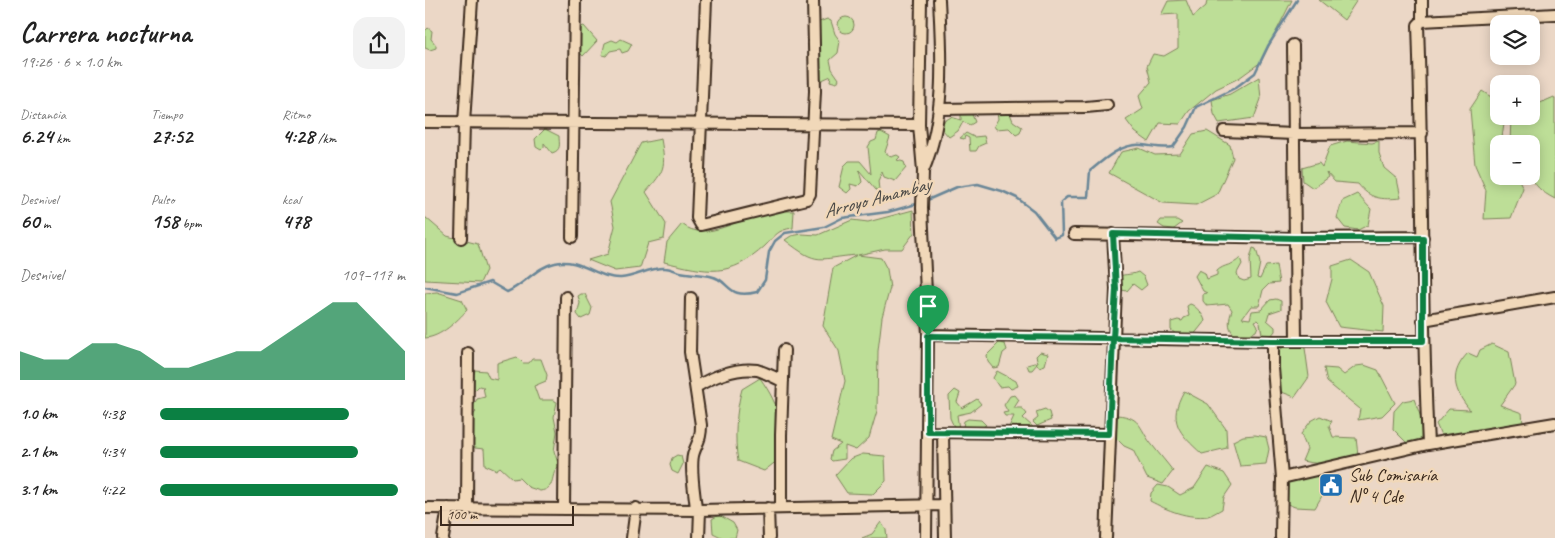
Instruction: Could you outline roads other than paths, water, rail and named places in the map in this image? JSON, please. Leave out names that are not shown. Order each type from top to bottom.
[{"type":"street","points":[[461,238],[464,123],[471,0]]},
{"type":"street","points":[[572,236],[575,124],[575,0]]},
{"type":"street","points":[[706,0],[697,218],[701,225],[807,199],[811,189],[814,124],[813,0]]},
{"type":"street","points":[[921,0],[919,124],[923,171],[922,208],[928,336],[926,538]]},
{"type":"street","points":[[923,171],[934,140],[940,108],[939,0]]},
{"type":"street","points":[[1422,0],[1422,21],[1418,25],[1422,133],[1423,341],[1428,444]]},
{"type":"street","points":[[1422,21],[1555,14]]},
{"type":"street","points":[[1293,45],[1296,341]]},
{"type":"street","points":[[940,108],[1086,107],[1107,105]]},
{"type":"street","points":[[425,122],[702,125],[919,124]]},
{"type":"street","points":[[1224,131],[1294,134],[1422,133]]},
{"type":"street","points":[[1074,234],[1423,238]]},
{"type":"street","points":[[1106,538],[1116,289],[1113,234]]},
{"type":"street","points":[[564,508],[563,336],[566,297]]},
{"type":"street","points":[[1423,320],[1555,297]]},
{"type":"street","points":[[691,298],[690,352],[701,435],[694,452],[693,463],[699,538]]},
{"type":"street","points":[[928,336],[1273,341],[1423,341]]},
{"type":"street","points":[[1273,341],[1273,368],[1282,478],[1281,538]]},
{"type":"street","points":[[781,508],[784,350]]},
{"type":"street","points":[[467,509],[468,353]]},
{"type":"street","points":[[696,388],[710,379],[729,373],[757,370],[783,381]]},
{"type":"street","points":[[1282,478],[1428,444],[1555,423]]},
{"type":"street","points":[[928,432],[1109,434]]},
{"type":"street","points":[[943,433],[945,538]]},
{"type":"street","points":[[425,508],[698,509],[944,506]]},
{"type":"street","points":[[443,538],[448,508]]},
{"type":"street","points":[[632,538],[636,508]]},
{"type":"street","points":[[768,508],[769,538]]},
{"type":"waterway","name":"Arroyo Amambay","points":[[925,201],[957,187],[978,184],[1002,191],[1017,198],[1034,211],[1055,238],[1062,235],[1061,202],[1067,197],[1088,197],[1090,171],[1120,149],[1135,145],[1161,148],[1173,147],[1187,127],[1196,107],[1235,88],[1255,73],[1268,46],[1297,0]]},
{"type":"waterway","name":"Arroyo Amambay","points":[[425,287],[457,293],[490,282],[507,292],[542,268],[564,262],[581,265],[604,275],[621,278],[654,269],[667,268],[717,278],[734,292],[747,294],[757,292],[765,280],[769,252],[775,241],[785,233],[824,227],[842,218],[888,212],[920,203]]},
{"type":"place","name":"Sub Comisaría N° 4 Cde","points":[[1331,485]]}]
